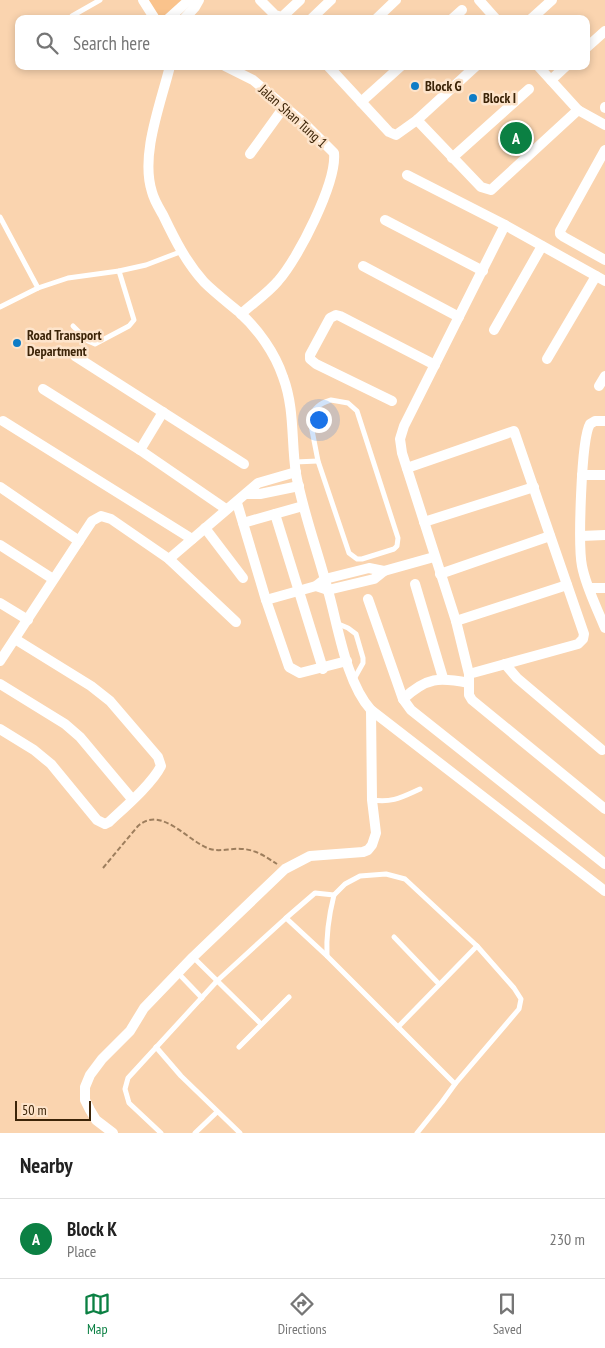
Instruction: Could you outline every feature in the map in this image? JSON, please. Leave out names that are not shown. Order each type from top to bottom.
[{"type":"street","points":[[143,0],[152,15]]},
{"type":"street","points":[[172,15],[188,0]]},
{"type":"street","points":[[188,15],[195,8],[199,0]]},
{"type":"street","points":[[260,0],[275,15]]},
{"type":"street","points":[[286,15],[300,0]]},
{"type":"street","points":[[315,15],[331,0]]},
{"type":"street","points":[[380,15],[396,0]]},
{"type":"street","points":[[479,0],[492,15]]},
{"type":"street","points":[[535,15],[552,0]]},
{"type":"street","points":[[456,15],[462,10]]},
{"type":"street","points":[[590,44],[605,31]]},
{"type":"street","points":[[169,70],[148,151],[148,168],[152,193],[180,252],[206,284],[241,314],[263,340],[284,377],[291,409],[296,467],[303,506],[347,661],[358,691],[371,710],[605,890]]},
{"type":"street","name":"Jalan Shan Tung 1","points":[[233,70],[253,80],[303,122],[334,153],[332,174],[296,257],[277,283],[241,314]]},
{"type":"street","points":[[332,70],[389,132],[393,134],[400,133],[417,120],[472,70]]},
{"type":"street","points":[[361,102],[397,70]]},
{"type":"street","points":[[542,70],[578,110],[605,125]]},
{"type":"street","points":[[551,80],[562,70]]},
{"type":"street","points":[[452,158],[528,88]]},
{"type":"street","points":[[250,154],[284,107]]},
{"type":"street","points":[[417,120],[481,187],[491,190],[578,110]]},
{"type":"street","points":[[604,257],[564,237],[560,234],[560,231],[605,150]]},
{"type":"street","points":[[407,175],[505,225],[600,278],[547,359]]},
{"type":"street","points":[[385,220],[483,271]]},
{"type":"street","points":[[505,225],[404,426],[400,439],[402,453],[456,621],[469,679],[469,695],[478,706],[605,809]]},
{"type":"street","points":[[494,330],[542,246]]},
{"type":"street","points":[[363,266],[459,318]]},
{"type":"street","points":[[392,401],[316,364],[310,359],[310,355],[330,318],[336,315],[340,316],[435,364]]},
{"type":"street","points":[[75,356],[244,464]]},
{"type":"street","points":[[599,386],[605,376]]},
{"type":"street","points":[[43,389],[140,450],[226,509]]},
{"type":"street","points":[[140,450],[163,412]]},
{"type":"street","points":[[3,421],[192,539]]},
{"type":"street","points":[[605,421],[595,421],[588,428],[582,476],[581,536],[582,564],[605,628]]},
{"type":"street","points":[[403,699],[422,684],[435,679],[469,679],[505,664],[578,644],[584,634],[514,431],[407,468]]},
{"type":"street","points":[[169,559],[226,509],[237,503],[258,483],[296,467]]},
{"type":"street","points":[[582,476],[605,476]]},
{"type":"street","points":[[247,494],[260,494],[299,486]]},
{"type":"street","points":[[0,487],[79,541]]},
{"type":"street","points":[[424,522],[534,487]]},
{"type":"street","points":[[237,503],[266,600],[290,667],[300,673],[323,669],[347,661]]},
{"type":"street","points":[[243,523],[303,506]]},
{"type":"street","points":[[275,514],[323,669]]},
{"type":"street","points":[[0,661],[92,520],[97,517],[105,516],[169,559],[236,622]]},
{"type":"street","points":[[205,528],[242,578]]},
{"type":"street","points":[[581,536],[605,535]]},
{"type":"street","points":[[440,574],[550,536]]},
{"type":"street","points":[[0,545],[53,579]]},
{"type":"street","points":[[316,586],[328,590],[374,579],[384,571],[434,557]]},
{"type":"street","points":[[266,600],[316,586],[325,579],[369,568],[384,571]]},
{"type":"street","points":[[414,584],[444,678]]},
{"type":"street","points":[[456,621],[567,585]]},
{"type":"street","points":[[590,588],[605,588]]},
{"type":"street","points":[[368,599],[403,699],[411,710],[605,864]]},
{"type":"street","points":[[0,603],[28,620]]},
{"type":"street","points":[[0,729],[47,760],[97,820],[102,822],[109,822],[132,799],[158,771],[161,762],[110,701],[91,686],[15,639]]},
{"type":"street","points":[[505,664],[517,678],[602,750]]},
{"type":"street","points":[[0,684],[65,724],[80,736],[132,799]]},
{"type":"street","points":[[113,1133],[96,1120],[85,1100],[85,1087],[102,1059],[130,1031],[144,1008],[193,957],[285,870],[310,856],[368,850],[372,845],[376,833],[372,800],[371,710]]},
{"type":"lane","points":[[74,15],[100,0]]},
{"type":"lane","points":[[0,217],[38,288]]},
{"type":"lane","points":[[0,307],[38,288],[68,278],[120,271],[146,265],[180,252]]},
{"type":"lane","points":[[73,326],[88,341],[95,344],[129,326],[134,320],[120,271]]},
{"type":"lane","points":[[331,400],[348,403],[357,411],[398,538],[397,546],[394,549],[362,559],[357,559],[350,553],[318,461],[310,420],[311,414],[322,403],[331,400]]},
{"type":"lane","points":[[296,467],[318,461]]},
{"type":"lane","points":[[336,623],[356,634],[363,663],[354,680]]},
{"type":"lane","points":[[372,800],[384,802],[396,800],[420,789]]},
{"type":"lane","points":[[328,956],[326,940],[334,895],[346,884],[360,876],[386,874],[405,879],[477,946],[522,999],[519,1009],[455,1084],[417,1133]]},
{"type":"lane","points":[[161,1133],[129,1103],[125,1089],[128,1078],[217,981],[286,918],[315,893],[334,895]]},
{"type":"lane","points":[[286,918],[328,956],[455,1084]]},
{"type":"lane","points":[[394,937],[439,984]]},
{"type":"lane","points":[[398,1026],[477,946]]},
{"type":"lane","points":[[193,957],[261,1024]]},
{"type":"lane","points":[[178,974],[202,998]]},
{"type":"lane","points":[[239,1047],[289,998]]},
{"type":"lane","points":[[156,1047],[217,1112],[240,1133]]},
{"type":"lane","points":[[195,1133],[217,1112]]},
{"type":"path","points":[[103,868],[143,821],[153,819],[164,821],[211,849],[251,850],[261,854],[285,870]]},
{"type":"shaded area","points":[[143,0],[195,0],[180,15],[152,15]]},
{"type":"place","name":"Block G","points":[[415,86]]},
{"type":"place","name":"Block I","points":[[473,98]]},
{"type":"place","name":"Block K","points":[[516,138]]},
{"type":"place","name":"Road Transport Department","points":[[17,343]]}]
